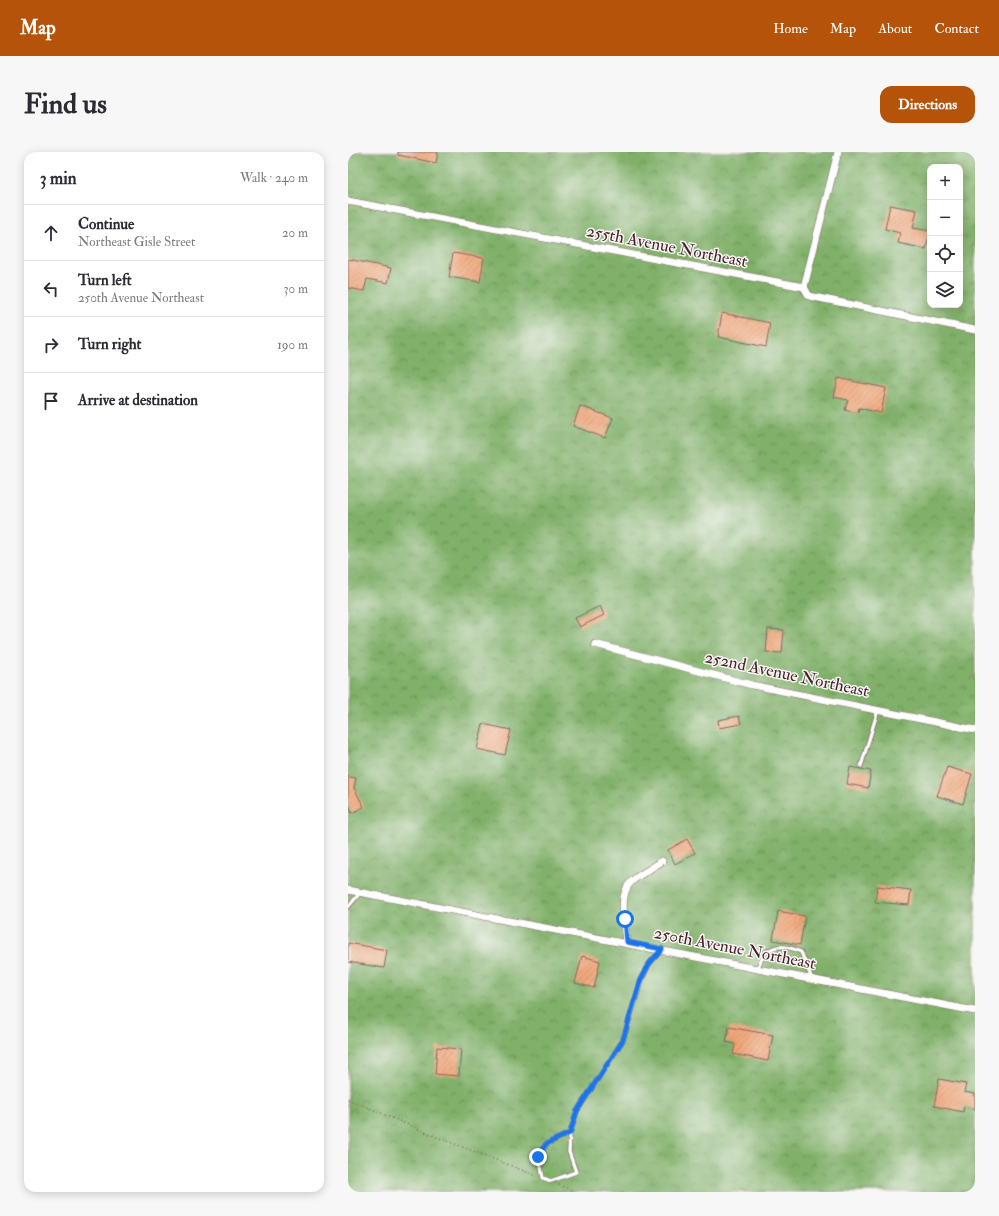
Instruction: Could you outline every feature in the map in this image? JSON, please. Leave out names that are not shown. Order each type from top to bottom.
[{"type":"street","points":[[804,287],[838,152]]},
{"type":"street","name":"255th Avenue Northeast","points":[[348,202],[804,287],[809,296],[975,330]]},
{"type":"street","name":"252nd Avenue Northeast","points":[[595,644],[752,685],[878,709],[975,730]]},
{"type":"street","points":[[627,942],[623,901],[625,890],[631,882],[662,861]]},
{"type":"street","name":"250th Avenue Northeast","points":[[348,890],[627,942],[975,1011]]},
{"type":"lane","points":[[861,766],[878,709]]},
{"type":"lane","points":[[348,907],[361,893]]},
{"type":"lane","points":[[758,968],[762,956],[766,952],[780,946],[791,948],[801,952],[812,979]]},
{"type":"lane","points":[[570,1133],[546,1144],[538,1157],[543,1178],[551,1181],[576,1172],[569,1152],[570,1133],[577,1111],[623,1040],[640,982],[649,964],[662,949]]},
{"type":"path","points":[[348,1099],[444,1140],[543,1178]]},
{"type":"path","points":[[551,1181],[576,1192]]},
{"type":"green space","points":[[348,152],[975,152],[975,1192],[348,1192]]},
{"type":"building","points":[[398,152],[438,152],[436,163],[398,155]]},
{"type":"building","points":[[890,205],[917,210],[913,228],[927,230],[926,249],[898,243],[900,233],[885,229]]},
{"type":"building","points":[[453,253],[484,258],[480,282],[449,277]]},
{"type":"building","points":[[348,259],[391,268],[388,283],[367,279],[364,291],[348,288]]},
{"type":"building","points":[[722,313],[770,323],[766,347],[718,337]]},
{"type":"building","points":[[838,378],[886,388],[881,413],[859,408],[858,413],[845,410],[848,400],[834,397]]},
{"type":"building","points":[[580,406],[613,418],[605,438],[573,426]]},
{"type":"building","points":[[600,606],[604,615],[580,627],[575,618]]},
{"type":"building","points":[[768,629],[784,630],[782,653],[766,652]]},
{"type":"building","points":[[739,716],[741,724],[719,728],[718,720]]},
{"type":"building","points":[[483,724],[511,730],[505,755],[477,749]]},
{"type":"building","points":[[850,767],[871,771],[868,788],[847,784]]},
{"type":"building","points":[[947,767],[972,774],[963,804],[937,796]]},
{"type":"building","points":[[348,775],[349,777],[356,778],[354,788],[364,807],[352,813],[348,804]]},
{"type":"building","points":[[687,839],[695,853],[675,864],[668,850]]},
{"type":"building","points":[[877,886],[911,890],[909,905],[875,902]]},
{"type":"building","points":[[778,911],[805,916],[800,945],[773,940]]},
{"type":"building","points":[[348,943],[387,950],[384,968],[348,962]]},
{"type":"building","points":[[582,956],[600,961],[594,988],[575,983]]},
{"type":"building","points":[[729,1027],[773,1035],[768,1061],[733,1054],[735,1044],[726,1042]]},
{"type":"building","points":[[437,1047],[461,1049],[459,1076],[435,1074]]},
{"type":"building","points":[[939,1079],[966,1084],[964,1092],[975,1094],[975,1109],[964,1106],[963,1112],[934,1106]]},
{"type":"route","points":[[538,1157],[546,1144],[570,1133],[577,1111],[623,1040],[634,1007],[640,982],[649,964],[662,949],[627,942],[625,919]]}]
